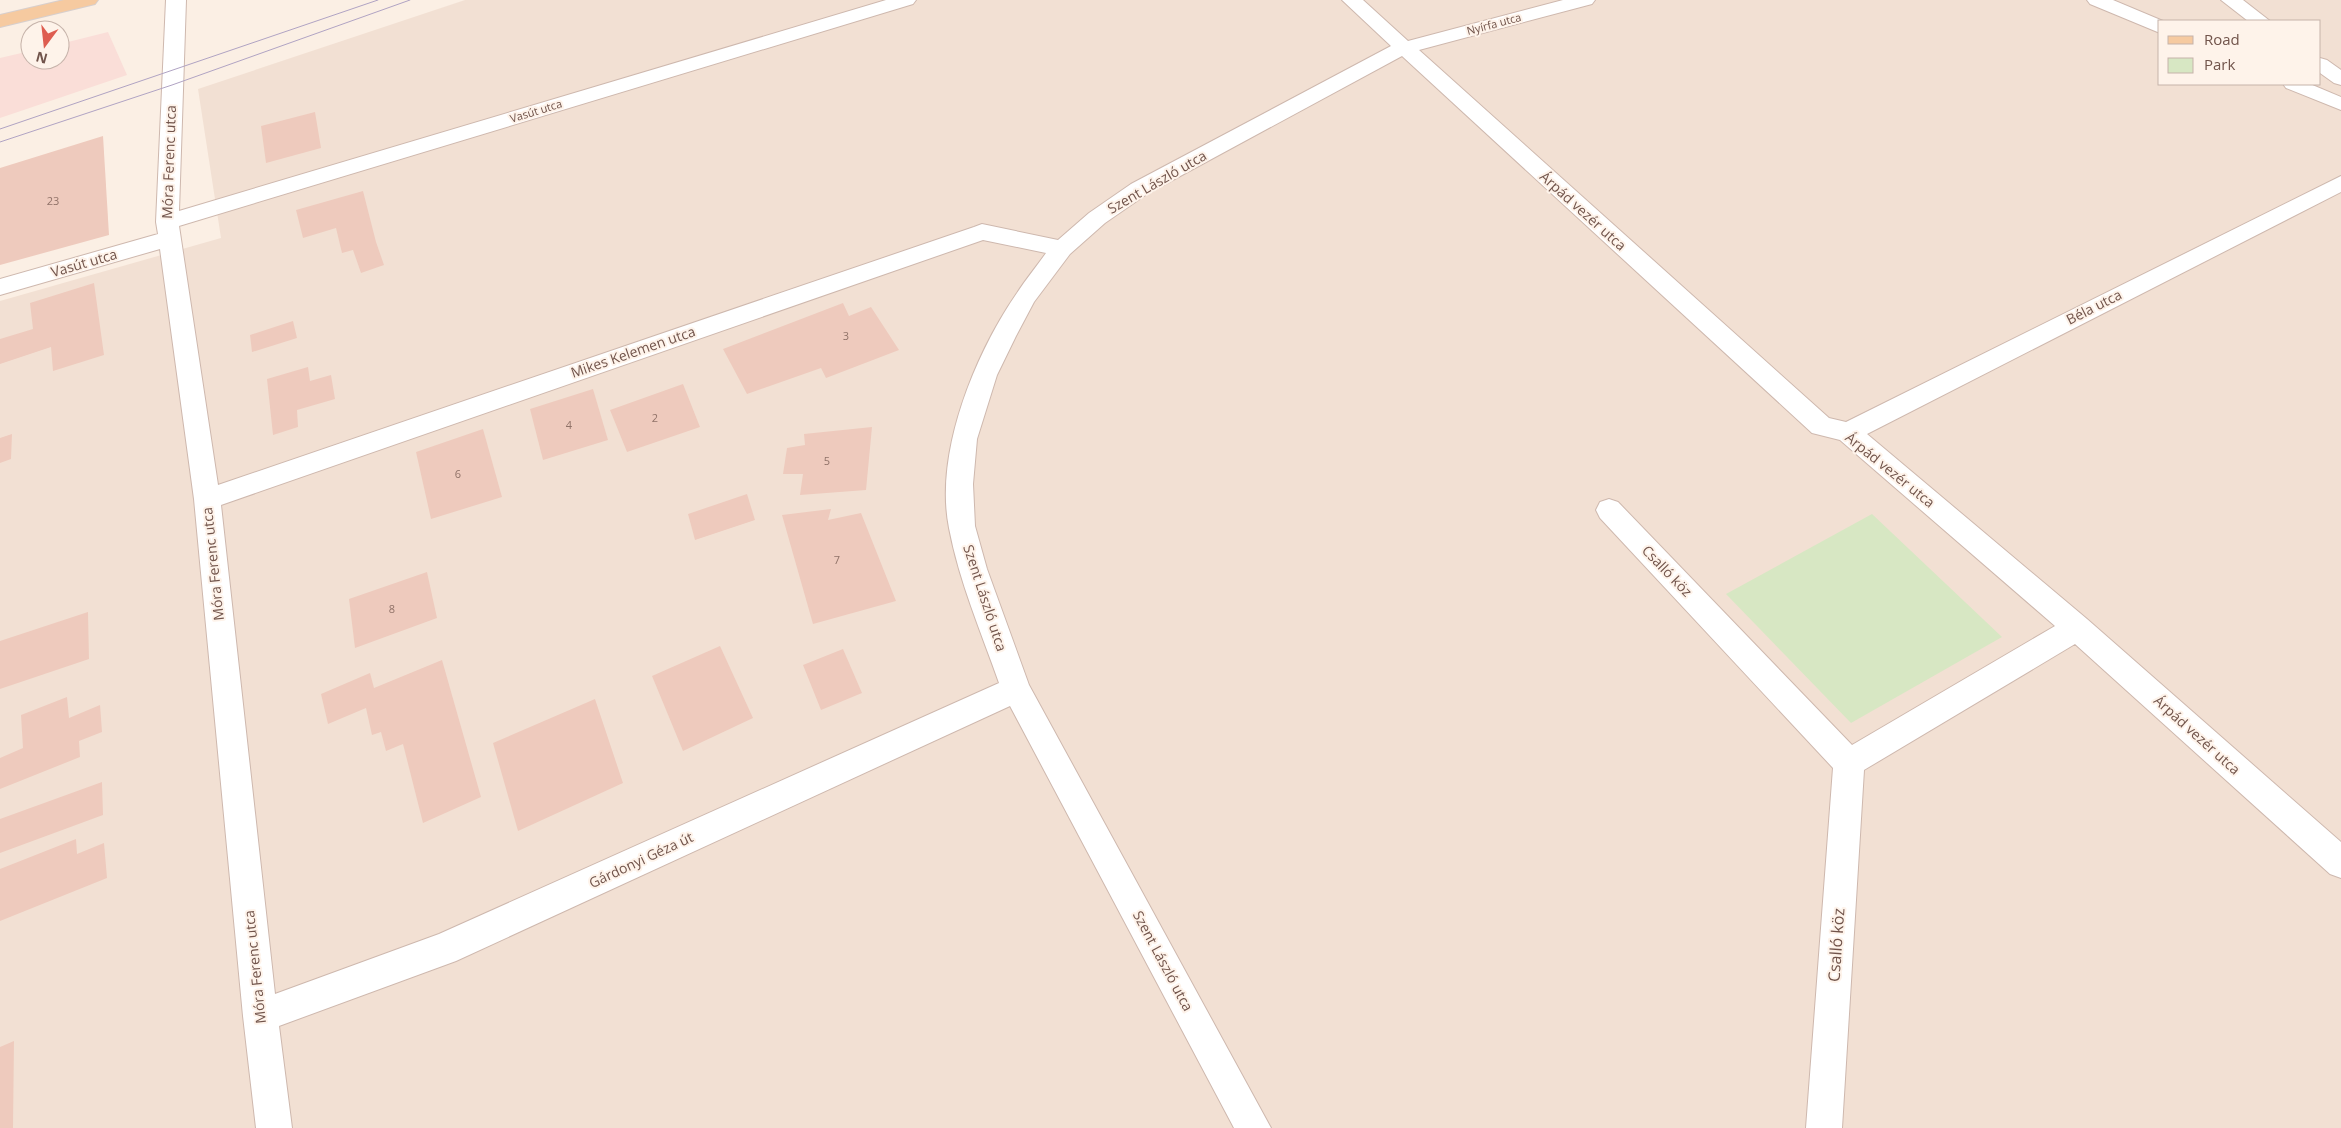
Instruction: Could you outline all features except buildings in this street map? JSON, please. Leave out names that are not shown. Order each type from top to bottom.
[{"type":"main road","points":[[0,21],[88,0]]},
{"type":"street","name":"Móra Ferenc utca","points":[[176,0],[167,231],[206,499],[260,1016],[274,1128]]},
{"type":"street","name":"Vasút utca","points":[[0,287],[167,231],[906,0]]},
{"type":"street","name":"Árpád vezér utca","points":[[1352,0],[1821,426],[1848,432],[2077,628],[2341,863]]},
{"type":"street","name":"Nyírfa utca","points":[[1403,48],[1585,0]]},
{"type":"street","points":[[2096,0],[2158,26]]},
{"type":"street","points":[[2231,0],[2259,20]]},
{"type":"street","name":"Szent László utca","points":[[1253,1128],[1016,688],[973,569],[962,526],[960,484],[964,439],[986,375],[1004,336],[1025,298],[1062,249],[1097,218],[1139,189],[1403,48]]},
{"type":"street","points":[[2321,65],[2341,79]]},
{"type":"street","points":[[2295,85],[2341,104]]},
{"type":"street","name":"Béla utca","points":[[1848,432],[2341,183]]},
{"type":"street","name":"Mikes Kelemen utca","points":[[206,499],[982,232],[1062,249]]},
{"type":"street","name":"Csalló köz","points":[[1609,510],[1849,763],[1824,1128]]},
{"type":"street","points":[[1849,763],[2077,628]]},
{"type":"street","name":"Gárdonyi Géza út","points":[[260,1016],[444,950],[1016,688]]},
{"type":"shaded area","points":[[465,0],[2341,0],[2341,1128],[0,1128],[0,301],[221,238],[198,89]]},
{"type":"shaded area","points":[[108,32],[127,75],[0,118],[0,58],[20,53],[20,70],[70,70],[70,42]]},
{"type":"green space","points":[[1872,514],[2002,637],[1851,723],[1726,594]]},
{"type":"tram line","points":[[0,129],[378,0]]},
{"type":"tram line","points":[[0,142],[172,85],[410,0]]}]
